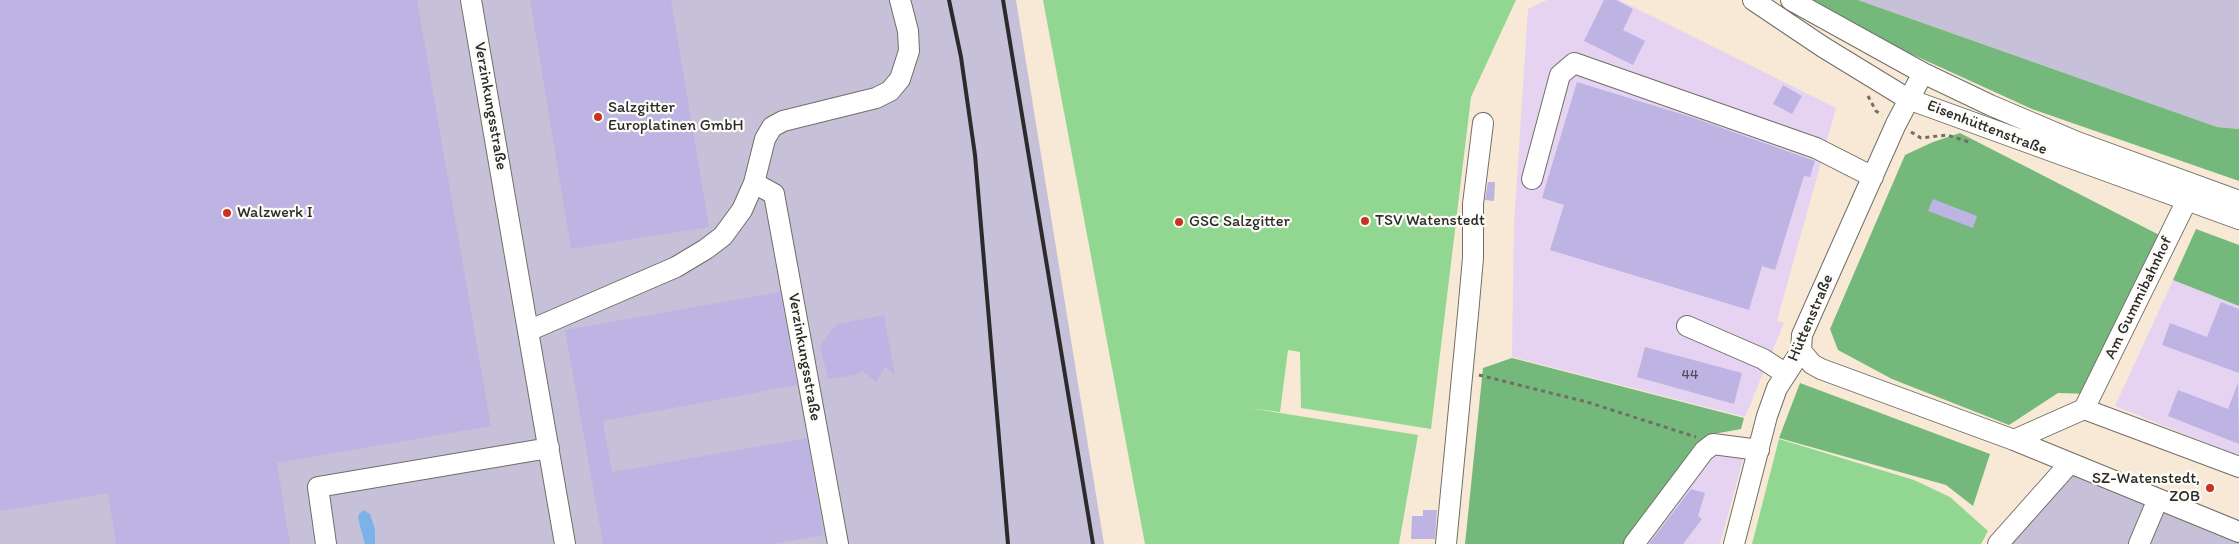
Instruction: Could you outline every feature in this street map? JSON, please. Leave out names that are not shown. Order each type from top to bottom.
[{"type":"street","name":"Verzinkungsstraße","points":[[471,0],[565,544]]},
{"type":"street","points":[[528,330],[676,267],[706,249],[733,225],[754,183],[765,139],[772,128],[783,121],[876,98],[890,91],[900,79],[909,51],[908,31],[900,0]]},
{"type":"street","name":"Eisenhüttenstraße","points":[[1753,0],[1823,47],[1908,99],[2191,193],[2239,200]]},
{"type":"street","name":"Eisenhüttenstraße","points":[[1791,0],[1923,73],[2191,193],[2239,219]]},
{"type":"street","points":[[1532,179],[1560,75],[1574,63],[1816,148],[1873,177]]},
{"type":"street","name":"Hüttenstraße","points":[[1734,544],[1758,450],[1777,388],[1801,351],[1802,335],[1908,99],[1923,73]]},
{"type":"street","points":[[1446,544],[1473,258],[1473,204],[1483,123]]},
{"type":"street","name":"Verzinkungsstraße","points":[[754,183],[774,194],[838,544]]},
{"type":"street","name":"Am Gummibahnhof","points":[[2084,409],[2191,193]]},
{"type":"street","points":[[1686,326],[1763,359],[1786,374]]},
{"type":"street","points":[[1801,351],[1812,364],[1821,369],[2014,440],[2239,532]]},
{"type":"street","points":[[2014,440],[2084,409],[2239,467]]},
{"type":"street","points":[[1634,544],[1704,451],[1713,444],[1758,450]]},
{"type":"street","points":[[326,544],[318,487],[549,448]]},
{"type":"street","points":[[1998,544],[2070,463]]},
{"type":"street","points":[[2139,544],[2158,499]]},
{"type":"path","points":[[1462,372],[1524,384],[1587,402],[1683,432],[1713,444]]},
{"type":"shaded area","points":[[0,0],[1016,0],[1104,544],[0,544]]},
{"type":"shaded area","points":[[1547,0],[1619,0],[1836,108],[1777,321],[1784,323],[1745,417],[1512,357],[1514,225],[1528,9]]},
{"type":"shaded area","points":[[1858,0],[2239,0],[2239,129],[2217,127]]},
{"type":"shaded area","points":[[2173,280],[2239,306],[2239,456],[2115,406]]},
{"type":"shaded area","points":[[1714,454],[1743,459],[1720,544],[1642,544]]},
{"type":"shaded area","points":[[2070,463],[2239,532],[2239,544],[1998,544]]},
{"type":"green space","points":[[1043,0],[1516,0],[1471,97],[1431,429],[1301,408],[1300,352],[1288,350],[1280,412],[1249,408],[1418,435],[1399,544],[1145,544]]},
{"type":"green space","points":[[1807,0],[1858,0],[2217,127],[2239,129],[2239,181],[2032,109],[1874,37]]},
{"type":"green space","points":[[1960,133],[2173,242],[2092,394],[2058,393],[2009,425],[1892,379],[1838,350],[1830,329],[1905,155],[1933,142]]},
{"type":"green space","points":[[2196,229],[2239,245],[2239,306],[2173,280]]},
{"type":"green space","points":[[1512,358],[1744,418],[1741,429],[1708,435],[1627,544],[1465,544],[1483,368]]},
{"type":"green space","points":[[1800,383],[1990,454],[1973,506],[1946,485],[1779,438]]},
{"type":"green space","points":[[1779,439],[1914,480],[1950,497],[1988,531],[1981,544],[1752,544]]},
{"type":"water","points":[[364,510],[370,514],[375,529],[375,544],[365,544],[364,541],[358,518],[359,514]]},
{"type":"building","name":"Walzwerk I","points":[[0,0],[417,0],[491,426],[277,463],[290,544],[116,544],[108,493],[0,511]]},
{"type":"building","name":"Salzgitter Europlatinen GmbH","points":[[530,0],[671,0],[709,227],[571,249]]},
{"type":"building","points":[[1604,0],[1616,0],[1633,9],[1623,30],[1645,41],[1633,65],[1584,41]]},
{"type":"building","points":[[1577,82],[1691,117],[1815,161],[1810,177],[1804,176],[1775,270],[1762,266],[1749,310],[1550,250],[1564,205],[1542,198]]},
{"type":"building","points":[[1783,85],[1802,96],[1792,114],[1773,104]]},
{"type":"building","points":[[1488,182],[1495,182],[1494,201],[1485,200]]},
{"type":"building","points":[[1933,199],[1977,216],[1973,228],[1928,211]]},
{"type":"building","points":[[780,292],[797,385],[603,421],[612,472],[807,438],[824,535],[774,544],[603,544],[565,330]]},
{"type":"building","points":[[2221,302],[2239,309],[2239,373],[2162,345],[2170,323],[2207,337]]},
{"type":"building","points":[[884,315],[895,375],[885,367],[876,382],[862,371],[855,375],[828,379],[820,346],[837,324]]},
{"type":"building","points":[[1645,347],[1742,373],[1734,404],[1637,377]]},
{"type":"building","points":[[2238,383],[2239,444],[2168,416],[2178,390],[2228,409]]},
{"type":"building","points":[[1691,489],[1705,493],[1698,516],[1702,519],[1683,544],[1649,544]]},
{"type":"building","points":[[1423,510],[1437,510],[1435,539],[1411,539],[1412,516],[1423,516]]},
{"type":"railway","points":[[949,0],[961,57],[975,155],[1008,544]]},
{"type":"railway","points":[[1003,0],[1093,544]]},
{"type":"place","name":"Salzgitter Europlatinen GmbH","points":[[598,117]]},
{"type":"place","name":"Walzwerk I","points":[[227,213]]},
{"type":"place","name":"TSV Watenstedt","points":[[1365,221]]},
{"type":"place","name":"GSC Salzgitter","points":[[1179,222]]},
{"type":"place","name":"SZ-Watenstedt, ZOB","points":[[2210,488]]}]
